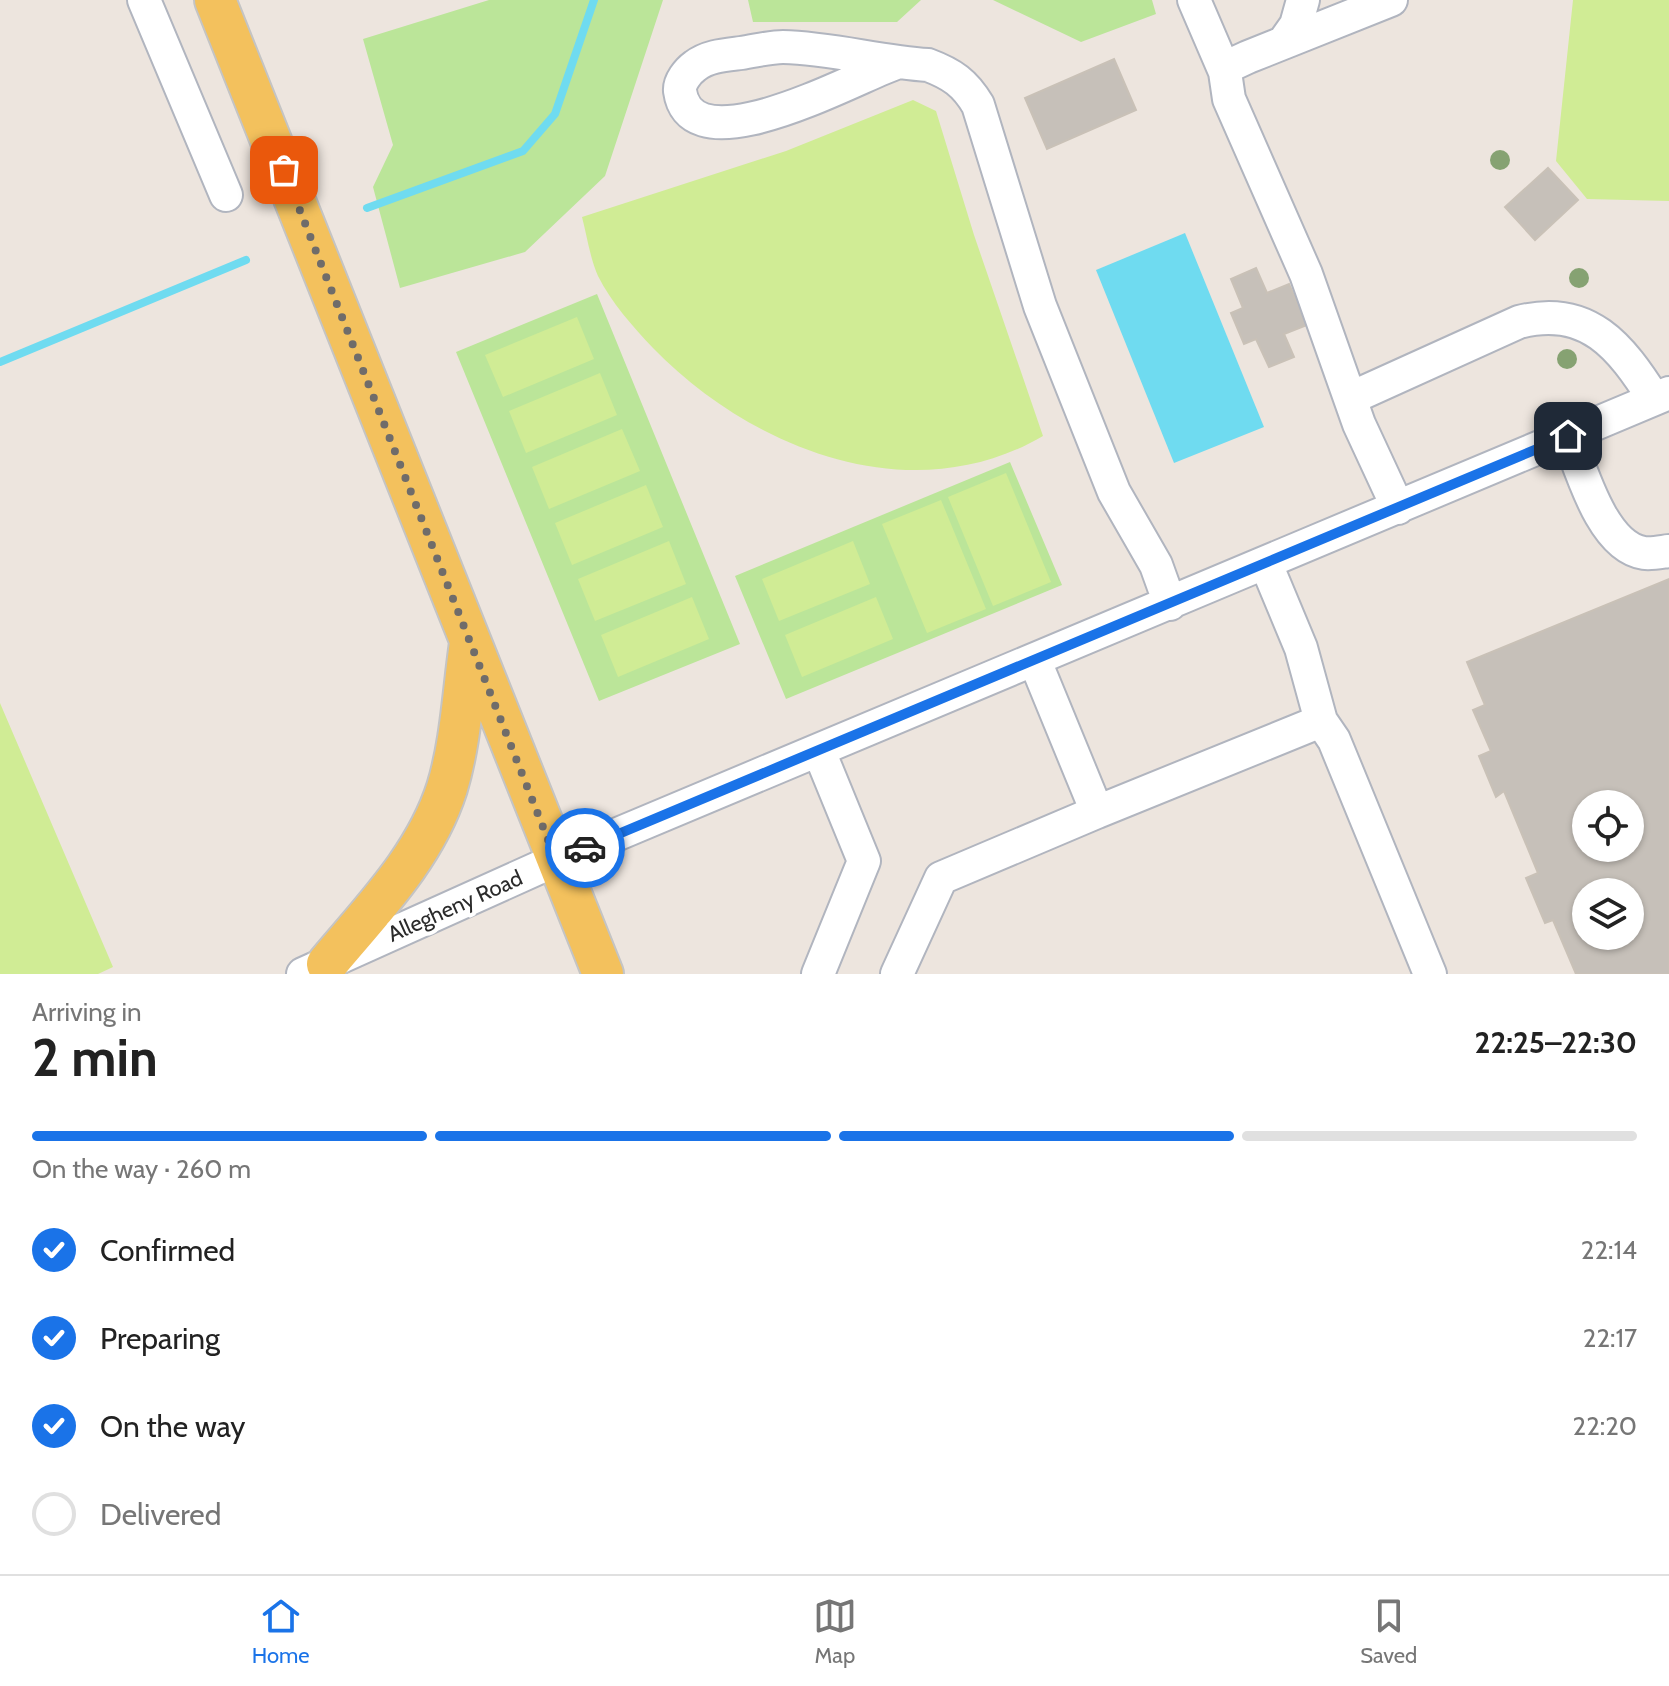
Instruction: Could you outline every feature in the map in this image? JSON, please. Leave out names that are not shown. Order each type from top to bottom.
[{"type":"main road","points":[[215,0],[603,974]]},
{"type":"main road","points":[[318,971],[391,889],[427,835],[447,788],[470,643]]},
{"type":"street","points":[[144,0],[226,195]]},
{"type":"street","points":[[1194,0],[1225,72],[1229,99],[1306,274],[1359,424],[1398,508]]},
{"type":"street","points":[[1284,42],[1296,25],[1303,0]]},
{"type":"street","points":[[1225,72],[1233,64],[1391,0]]},
{"type":"street","points":[[896,63],[762,118],[738,123],[705,120],[688,108],[680,93],[680,84],[694,66],[716,56],[781,47],[928,65],[950,73],[966,85],[978,105],[1040,306],[1114,492],[1156,565],[1170,604]]},
{"type":"street","points":[[1351,398],[1519,322],[1543,318],[1584,323],[1600,333],[1662,396]]},
{"type":"street","name":"Allegheny Road","points":[[318,971],[556,860],[1662,396]]},
{"type":"street","points":[[1568,436],[1605,525],[1624,544],[1642,553],[1669,551]]},
{"type":"street","points":[[1266,564],[1301,648],[1321,721],[1334,740],[1430,974]]},
{"type":"street","points":[[1035,661],[1097,812]]},
{"type":"street","points":[[897,974],[941,878],[1321,721]]},
{"type":"street","points":[[818,974],[864,861],[819,751]]},
{"type":"green space","points":[[489,0],[663,0],[605,176],[525,252],[400,288],[373,187],[393,145],[363,39]]},
{"type":"green space","points":[[748,0],[921,0],[897,22],[753,22]]},
{"type":"green space","points":[[993,0],[1152,0],[1156,14],[1081,42]]},
{"type":"green space","points":[[1573,0],[1669,0],[1669,201],[1587,199],[1556,161]]},
{"type":"green space","points":[[913,100],[936,111],[974,235],[1043,436],[993,458],[941,469],[888,469],[836,459],[785,441],[737,415],[693,384],[653,348],[623,314],[598,276],[582,217],[786,151]]},
{"type":"green space","points":[[597,294],[740,644],[599,701],[456,352]]},
{"type":"green space","points":[[577,317],[594,359],[503,397],[485,355]]},
{"type":"green space","points":[[600,373],[617,415],[526,453],[509,411]]},
{"type":"green space","points":[[622,429],[640,471],[549,509],[532,467]]},
{"type":"green space","points":[[1010,462],[1062,585],[786,699],[735,576]]},
{"type":"green space","points":[[1006,473],[1051,582],[993,606],[948,497]]},
{"type":"green space","points":[[646,485],[663,527],[572,565],[555,523]]},
{"type":"green space","points":[[941,500],[986,609],[927,633],[882,524]]},
{"type":"green space","points":[[669,541],[686,584],[595,621],[578,579]]},
{"type":"green space","points":[[853,541],[870,584],[779,621],[762,579]]},
{"type":"green space","points":[[692,597],[709,639],[618,677],[601,635]]},
{"type":"green space","points":[[876,597],[893,639],[802,677],[785,635]]},
{"type":"green space","points":[[0,703],[113,967],[98,974],[0,974]]},
{"type":"water","points":[[1185,233],[1264,427],[1174,463],[1096,270]]},
{"type":"building","points":[[1114,59],[1136,110],[1047,149],[1025,98]]},
{"type":"building","points":[[1548,168],[1578,200],[1535,240],[1505,207]]},
{"type":"building","points":[[1256,268],[1267,293],[1289,284],[1307,325],[1284,334],[1294,357],[1269,367],[1256,339],[1244,344],[1231,313],[1243,308],[1231,279]]},
{"type":"building","points":[[1669,579],[1669,974],[1576,974],[1553,920],[1545,923],[1526,878],[1538,873],[1504,791],[1496,797],[1479,756],[1491,751],[1473,710],[1485,705],[1467,662]]},
{"type":"waterway","points":[[367,208],[523,151],[555,114],[594,0]]},
{"type":"waterway","points":[[0,362],[246,260]]},
{"type":"way so far","points":[[284,170],[556,860],[585,848]]},
{"type":"route","points":[[585,848],[1568,436]]}]
